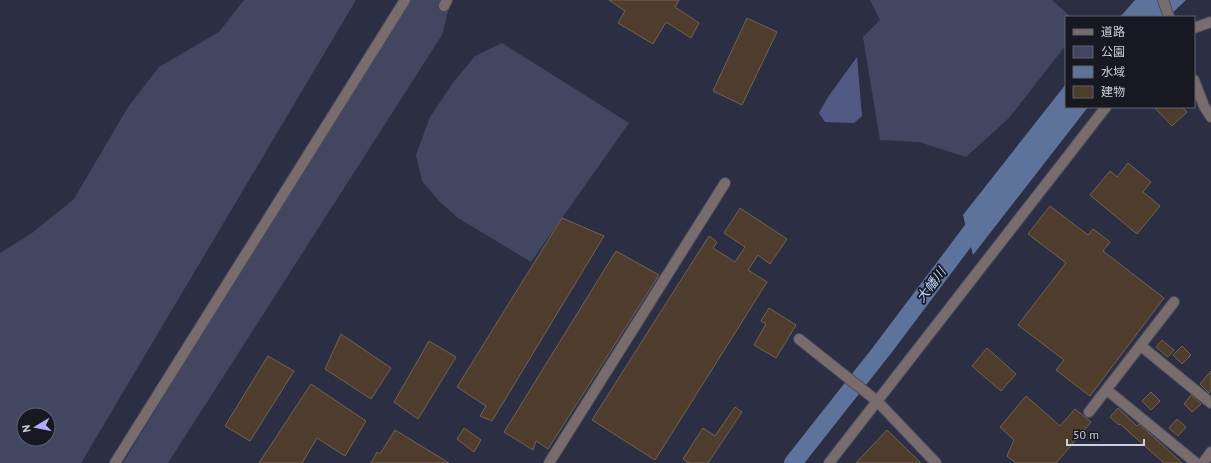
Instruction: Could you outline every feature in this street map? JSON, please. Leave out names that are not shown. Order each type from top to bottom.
[{"type":"street","points":[[115,463],[405,0]]},
{"type":"street","points":[[1163,0],[1168,16]]},
{"type":"street","points":[[1195,28],[1211,22]]},
{"type":"street","points":[[1195,83],[1204,106],[1211,117]]},
{"type":"street","points":[[829,463],[1105,108]]},
{"type":"street","points":[[549,463],[725,183]]},
{"type":"street","points":[[1089,412],[1174,302]]},
{"type":"street","points":[[799,339],[878,401],[936,463]]},
{"type":"street","points":[[1141,346],[1211,403]]},
{"type":"street","points":[[1107,390],[1196,463]]},
{"type":"street","points":[[1202,463],[1211,452]]},
{"type":"green space","points":[[244,0],[356,0],[81,463],[0,463],[0,253],[32,233],[74,199],[128,107],[159,67],[219,32]]},
{"type":"green space","points":[[406,0],[451,0],[442,35],[168,463],[123,463]]},
{"type":"green space","points":[[870,0],[1052,0],[1070,16],[1065,16],[1065,46],[1009,118],[966,157],[919,142],[880,140],[863,37],[880,20]]},
{"type":"green space","points":[[502,43],[629,123],[531,262],[458,218],[439,201],[422,181],[416,155],[430,117],[452,84],[475,56]]},
{"type":"shaded area","points":[[857,57],[862,116],[854,123],[825,122],[819,113],[828,97]]},
{"type":"water","points":[[1135,0],[1186,0],[1169,16],[1121,16]]},
{"type":"water","points":[[1065,85],[1065,108],[1087,108],[973,255],[963,215]]},
{"type":"building","points":[[609,0],[679,0],[675,7],[699,23],[691,38],[666,22],[653,44],[618,23],[625,11]]},
{"type":"building","points":[[747,18],[777,32],[742,105],[713,91]]},
{"type":"building","points":[[1155,108],[1183,108],[1187,112],[1172,126]]},
{"type":"building","points":[[1128,163],[1151,182],[1143,192],[1160,206],[1137,234],[1090,195],[1110,171],[1117,177]]},
{"type":"building","points":[[1050,206],[1088,235],[1093,229],[1110,242],[1103,251],[1164,298],[1090,396],[1056,370],[1064,360],[1018,325],[1066,263],[1028,234]]},
{"type":"building","points":[[740,208],[787,239],[770,264],[758,255],[748,270],[767,282],[655,460],[592,420],[709,236],[717,242],[713,248],[735,262],[745,247],[724,233]]},
{"type":"building","points":[[562,218],[604,236],[492,421],[480,416],[486,406],[457,387]]},
{"type":"building","points":[[616,251],[659,275],[548,449],[536,441],[533,450],[504,432]]},
{"type":"building","points":[[769,308],[796,325],[776,358],[754,345],[766,324],[761,321]]},
{"type":"building","points":[[341,334],[391,368],[371,399],[325,369]]},
{"type":"building","points":[[1162,340],[1174,350],[1168,357],[1156,347]]},
{"type":"building","points":[[429,341],[456,357],[418,419],[394,402]]},
{"type":"building","points":[[1182,346],[1191,355],[1182,364],[1173,355]]},
{"type":"building","points":[[987,348],[1016,374],[1001,391],[972,366]]},
{"type":"building","points":[[268,356],[294,371],[250,441],[225,426]]},
{"type":"building","points":[[1211,371],[1211,390],[1209,393],[1200,384]]},
{"type":"building","points":[[311,384],[366,421],[345,456],[317,438],[302,463],[259,463]]},
{"type":"building","points":[[1151,392],[1160,401],[1151,410],[1142,401]]},
{"type":"building","points":[[1191,395],[1201,404],[1192,412],[1184,404]]},
{"type":"building","points":[[1026,396],[1060,426],[1075,409],[1091,422],[1056,463],[1016,463],[1007,456],[1014,440],[1000,427]]},
{"type":"building","points":[[735,407],[742,412],[708,463],[689,463],[683,459],[703,428],[715,436]]},
{"type":"building","points":[[1118,408],[1137,426],[1139,424],[1182,463],[1164,463],[1120,424],[1119,425],[1110,417]]},
{"type":"building","points":[[1177,419],[1186,427],[1178,436],[1169,428]]},
{"type":"building","points":[[464,428],[481,440],[474,452],[457,439]]},
{"type":"building","points":[[395,430],[449,463],[371,463],[377,452],[380,454]]},
{"type":"building","points":[[887,430],[921,463],[856,463]]},
{"type":"waterway","name":"大幡川","points":[[793,463],[883,349],[983,216]]}]
